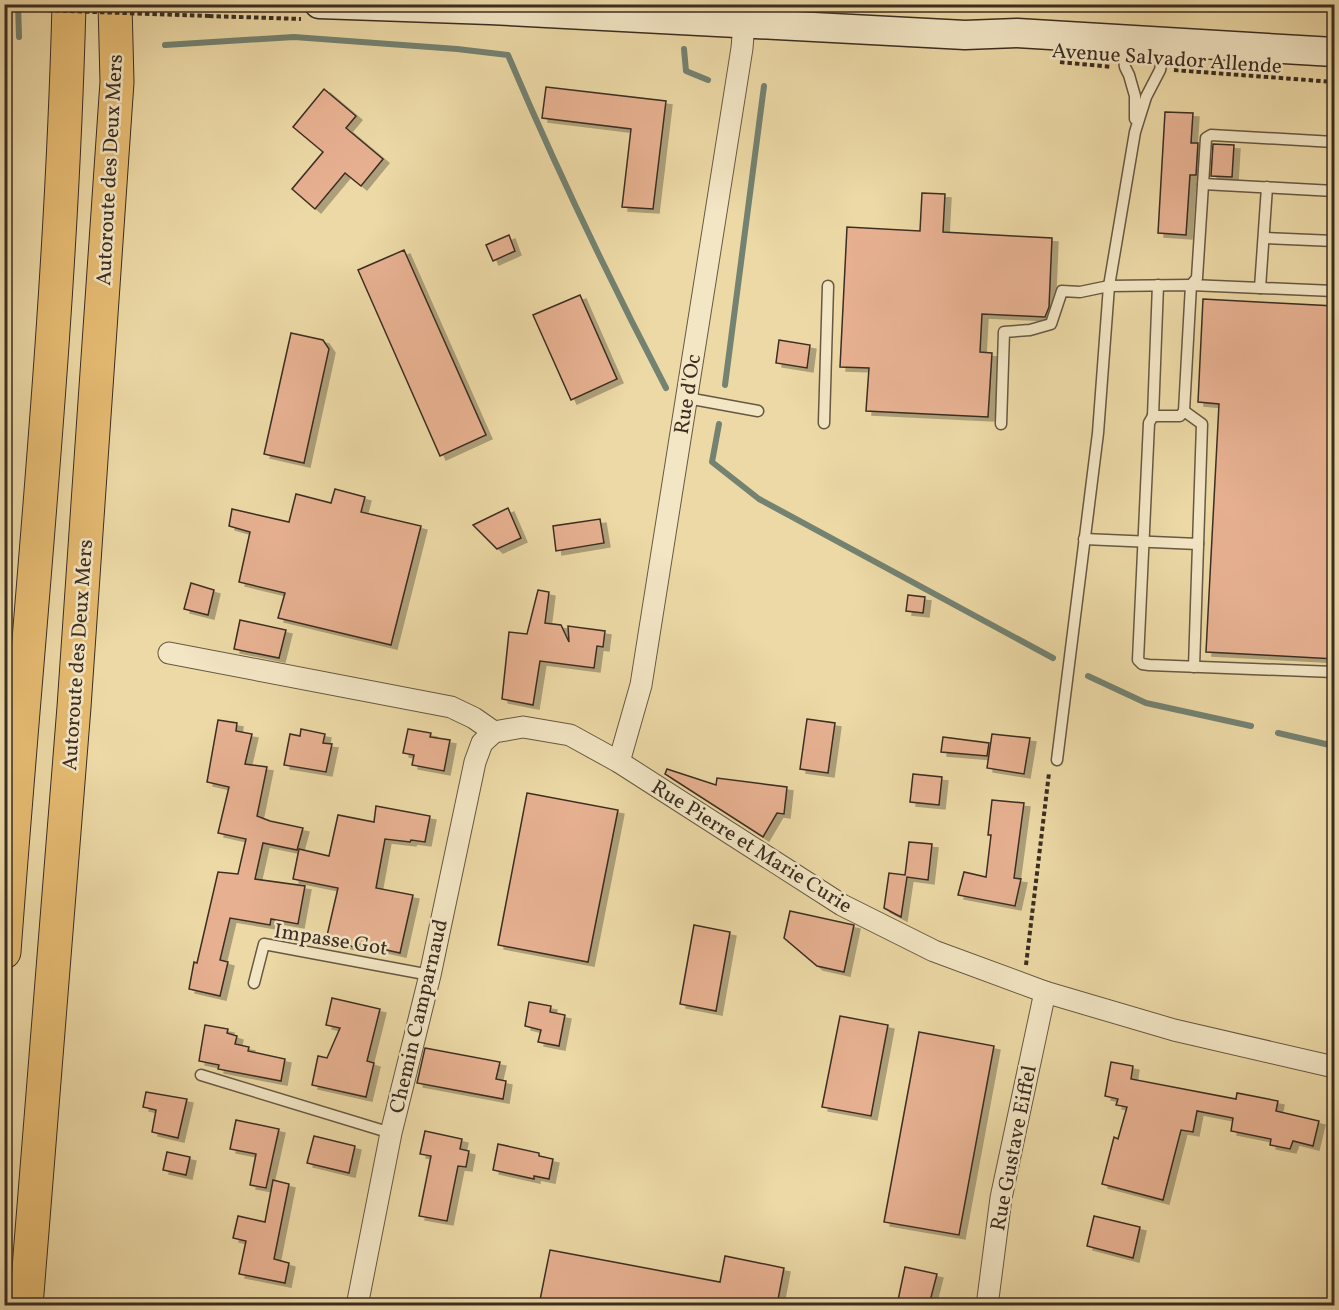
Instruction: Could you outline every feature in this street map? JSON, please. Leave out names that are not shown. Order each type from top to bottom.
[{"type":"highway","points":[[4,952],[44,470],[65,136],[69,4]]},
{"type":"highway","name":"Autoroute des Deux Mers","points":[[26,1305],[74,707],[117,82],[115,4]]},
{"type":"highway","points":[[117,82],[126,4]]},
{"type":"street","name":"Avenue Salvador Allende","points":[[319,4],[965,35],[1017,33],[1149,55],[1335,69]]},
{"type":"street","name":"Rue d'Oc","points":[[619,762],[641,685],[744,39],[744,23]]},
{"type":"street","name":"Avenue Salvador Allende","points":[[1149,55],[1335,52]]},
{"type":"street","points":[[169,653],[451,707],[474,718],[494,732]]},
{"type":"street","name":"Rue Pierre et Marie Curie","points":[[494,732],[523,727],[570,735],[619,762],[842,905],[934,951],[1045,992],[1174,1030],[1335,1067]]},
{"type":"street","name":"Chemin Camparnaud","points":[[357,1305],[391,1133],[430,975],[475,762],[482,743],[494,732]]},
{"type":"street","name":"Rue Gustave Eiffel","points":[[987,1305],[1001,1198],[1045,992]]},
{"type":"lane","points":[[1057,759],[1098,433],[1109,286],[1135,132],[1146,97],[1160,70],[1149,55],[1125,67],[1135,96],[1135,132]]},
{"type":"lane","points":[[1153,416],[1180,416],[1184,411],[1191,285],[1197,278],[1206,138],[1210,135],[1335,142]]},
{"type":"lane","points":[[1203,184],[1335,191]]},
{"type":"lane","points":[[1260,288],[1268,187]]},
{"type":"lane","points":[[1264,238],[1335,241]]},
{"type":"lane","points":[[1158,285],[1153,416],[1149,423],[1138,660],[1142,664],[1149,665],[1335,672]]},
{"type":"lane","points":[[1001,424],[1004,332],[1030,330],[1051,324],[1062,291],[1080,291],[1109,286],[1158,285],[1335,291]]},
{"type":"lane","points":[[824,423],[828,286]]},
{"type":"lane","points":[[687,398],[758,411]]},
{"type":"lane","points":[[1184,411],[1202,424],[1194,667]]},
{"type":"lane","points":[[1084,539],[1198,544]]},
{"type":"lane","name":"Impasse Got","points":[[254,983],[264,944],[430,975]]},
{"type":"lane","points":[[201,1075],[391,1133]]},
{"type":"path","points":[[4,9],[209,16]]},
{"type":"path","name":"Avenue Salvador Allende","points":[[1149,55],[1335,82]]},
{"type":"path","points":[[1020,983],[1026,964],[1049,772],[1057,759]]},
{"type":"building","points":[[546,87],[666,101],[653,209],[622,207],[631,129],[542,118]]},
{"type":"building","points":[[324,89],[356,116],[346,128],[383,159],[361,186],[345,173],[315,209],[292,189],[323,152],[293,127]]},
{"type":"building","points":[[1165,112],[1193,113],[1191,143],[1198,143],[1196,175],[1190,175],[1186,235],[1158,233]]},
{"type":"building","points":[[1213,144],[1234,145],[1232,177],[1211,176]]},
{"type":"building","points":[[922,193],[945,194],[943,232],[1052,238],[1049,307],[1045,317],[982,314],[980,352],[992,353],[988,417],[866,411],[869,368],[840,367],[847,227],[920,231]]},
{"type":"building","points":[[509,235],[515,251],[493,261],[486,245]]},
{"type":"building","points":[[404,250],[486,435],[440,456],[358,270]]},
{"type":"building","points":[[580,295],[617,379],[571,400],[533,315]]},
{"type":"building","points":[[1203,299],[1335,306],[1335,659],[1206,652],[1219,404],[1198,402]]},
{"type":"building","points":[[291,333],[323,340],[329,349],[304,463],[264,454]]},
{"type":"building","points":[[779,340],[810,345],[807,368],[776,363]]},
{"type":"building","points":[[335,489],[365,497],[361,512],[421,526],[391,645],[278,618],[285,593],[239,582],[250,532],[229,526],[232,509],[289,522],[296,494],[331,503]]},
{"type":"building","points":[[508,508],[521,538],[497,549],[473,525]]},
{"type":"building","points":[[600,519],[604,543],[556,551],[553,526]]},
{"type":"building","points":[[191,583],[214,590],[208,615],[184,609]]},
{"type":"building","points":[[538,590],[549,592],[545,623],[561,625],[569,642],[568,626],[605,631],[603,647],[597,646],[594,668],[540,661],[533,705],[502,699],[509,632],[527,634]]},
{"type":"building","points":[[908,595],[925,597],[923,613],[906,611]]},
{"type":"building","points":[[240,620],[286,630],[279,658],[234,649]]},
{"type":"building","points":[[807,719],[835,723],[828,773],[800,769]]},
{"type":"building","points":[[218,720],[237,723],[236,731],[252,734],[245,764],[267,767],[257,816],[303,828],[297,850],[263,843],[255,879],[305,886],[298,924],[271,919],[270,925],[230,918],[220,960],[228,962],[220,996],[189,989],[218,872],[238,874],[246,839],[218,833],[229,787],[207,782]]},
{"type":"building","points":[[301,729],[325,734],[323,743],[332,744],[326,772],[284,765],[290,734],[300,736]]},
{"type":"building","points":[[408,729],[431,733],[430,737],[450,740],[444,771],[412,765],[414,755],[403,753]]},
{"type":"building","points":[[992,734],[1030,738],[1024,774],[987,768]]},
{"type":"building","points":[[943,737],[989,743],[987,756],[941,752]]},
{"type":"building","points":[[667,769],[716,785],[717,778],[787,787],[784,814],[777,813],[763,837],[665,774]]},
{"type":"building","points":[[913,774],[942,777],[939,805],[910,802]]},
{"type":"building","points":[[527,793],[618,810],[588,962],[498,945]]},
{"type":"building","points":[[992,800],[1024,803],[1014,878],[1021,879],[1015,906],[958,895],[964,872],[986,877]]},
{"type":"building","points":[[376,806],[430,816],[425,842],[385,839],[376,888],[413,895],[400,953],[360,944],[358,948],[326,940],[338,888],[293,879],[299,849],[329,856],[338,815],[374,822]]},
{"type":"building","points":[[909,842],[932,844],[928,880],[907,877],[901,917],[884,908],[889,873],[905,875]]},
{"type":"building","points":[[790,911],[854,925],[844,972],[817,966],[784,938]]},
{"type":"building","points":[[694,925],[730,932],[716,1011],[680,1004]]},
{"type":"building","points":[[332,998],[380,1009],[367,1061],[374,1063],[366,1097],[312,1085],[318,1056],[327,1058],[340,1028],[326,1025]]},
{"type":"building","points":[[529,1002],[551,1006],[550,1012],[565,1015],[559,1046],[538,1042],[541,1030],[525,1026]]},
{"type":"building","points":[[840,1016],[888,1025],[871,1116],[822,1107]]},
{"type":"building","points":[[205,1025],[228,1029],[227,1033],[237,1036],[235,1044],[249,1047],[248,1051],[285,1059],[281,1081],[218,1069],[219,1065],[199,1061]]},
{"type":"building","points":[[919,1032],[994,1046],[959,1235],[884,1222]]},
{"type":"building","points":[[425,1048],[500,1062],[496,1079],[506,1081],[503,1099],[417,1083]]},
{"type":"building","points":[[1111,1062],[1133,1066],[1131,1079],[1236,1099],[1237,1093],[1278,1101],[1276,1111],[1319,1121],[1313,1146],[1293,1141],[1290,1149],[1270,1145],[1271,1139],[1231,1131],[1233,1118],[1197,1111],[1193,1132],[1181,1130],[1163,1200],[1102,1184],[1114,1137],[1118,1139],[1127,1107],[1116,1105],[1118,1099],[1105,1096]]},
{"type":"building","points":[[146,1092],[187,1099],[178,1138],[152,1132],[156,1110],[143,1107]]},
{"type":"building","points":[[236,1120],[279,1129],[266,1188],[250,1185],[256,1154],[230,1149]]},
{"type":"building","points":[[425,1131],[462,1139],[460,1149],[469,1151],[466,1167],[458,1166],[447,1221],[419,1216],[431,1156],[420,1154]]},
{"type":"building","points":[[314,1136],[355,1146],[349,1173],[307,1163]]},
{"type":"building","points":[[498,1144],[539,1153],[539,1156],[553,1159],[549,1179],[534,1176],[534,1179],[493,1170]]},
{"type":"building","points":[[167,1152],[190,1157],[186,1175],[163,1170]]},
{"type":"building","points":[[273,1180],[289,1184],[274,1259],[289,1263],[285,1283],[239,1274],[246,1241],[233,1238],[238,1216],[265,1222]]},
{"type":"building","points":[[1094,1216],[1140,1227],[1133,1258],[1087,1246]]},
{"type":"building","points":[[550,1250],[720,1282],[725,1256],[784,1268],[777,1305],[539,1305]]},
{"type":"building","points":[[905,1267],[937,1274],[929,1305],[897,1305]]},
{"type":"waterway","points":[[18,4],[19,37]]},
{"type":"waterway","points":[[165,45],[294,37],[508,55],[584,223],[666,388]]},
{"type":"waterway","points":[[684,49],[686,71],[708,80]]},
{"type":"waterway","points":[[725,385],[764,86]]},
{"type":"waterway","points":[[719,424],[712,462],[759,499],[1053,658]]},
{"type":"waterway","points":[[1088,676],[1146,703],[1251,726]]},
{"type":"waterway","points":[[1278,733],[1334,746]]}]
